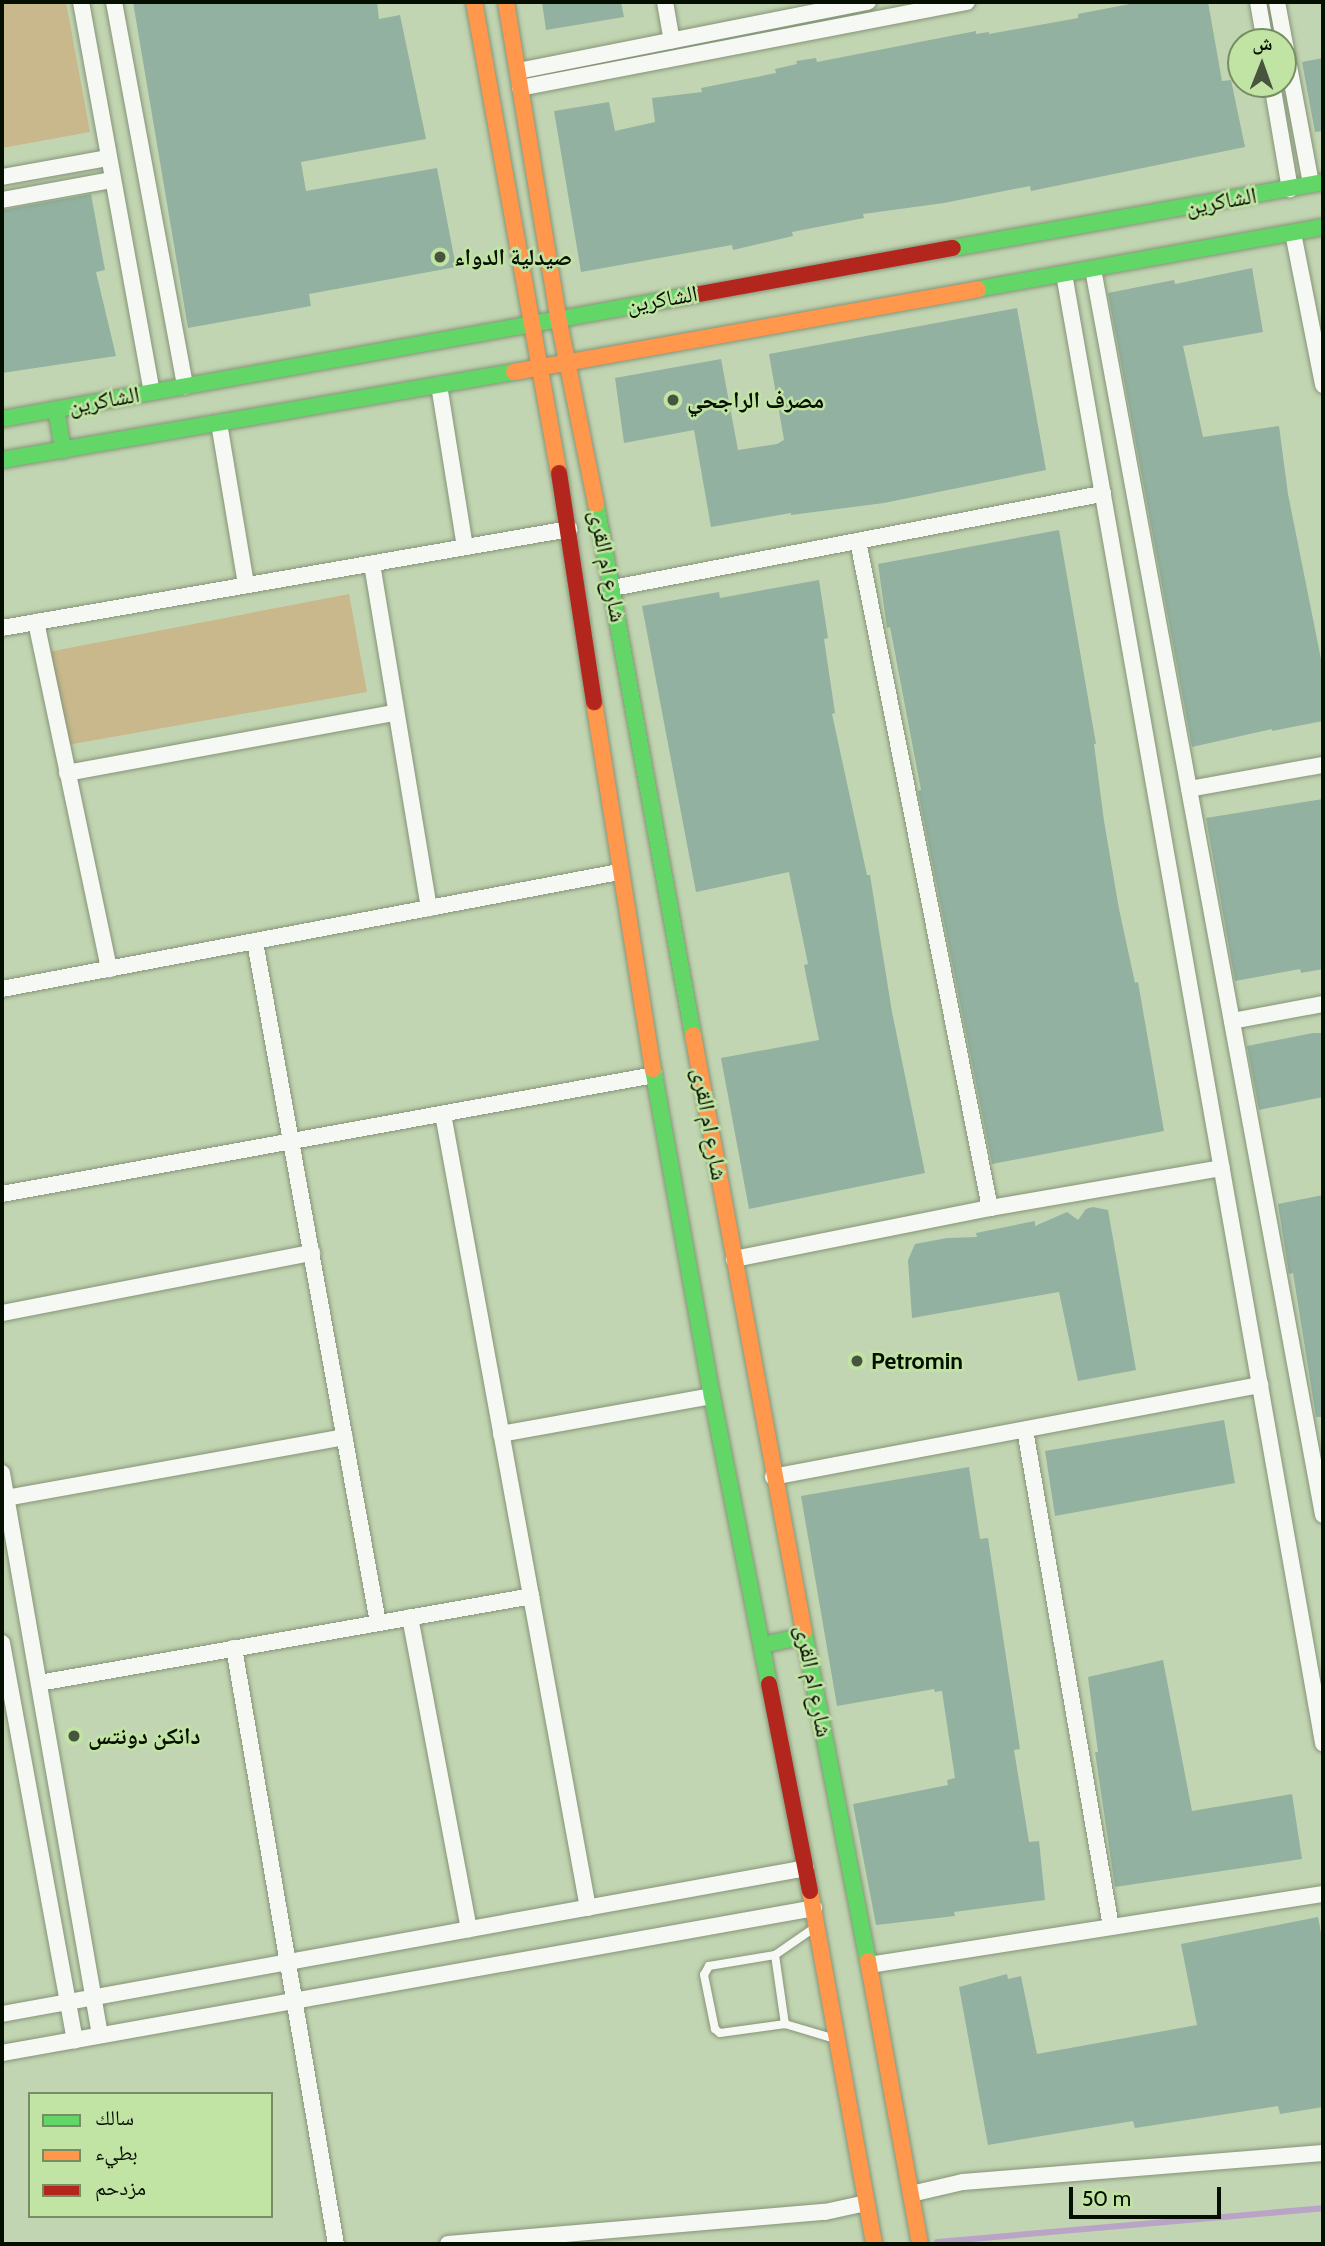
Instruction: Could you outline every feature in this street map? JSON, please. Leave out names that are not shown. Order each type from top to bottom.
[{"type":"main road","name":"شارع ام القرى","points":[[474,2],[569,529],[619,872],[654,1075],[712,1396],[814,1908],[873,2244]]},
{"type":"main road","name":"شارع ام القرى","points":[[506,2],[558,317],[613,588],[773,1477],[869,1965],[920,2244]]},
{"type":"main road","name":"الشاكرين","points":[[2,419],[558,317],[1317,183]]},
{"type":"main road","name":"الشاكرين","points":[[2,460],[567,363],[1323,227]]},
{"type":"main road","points":[[56,408],[64,450]]},
{"type":"main road","points":[[762,1645],[805,1636]]},
{"type":"street","points":[[80,2],[152,392]]},
{"type":"street","points":[[114,2],[185,386]]},
{"type":"street","points":[[664,2],[671,40]]},
{"type":"street","points":[[518,71],[867,2]]},
{"type":"street","points":[[520,88],[967,2]]},
{"type":"street","points":[[1258,2],[1263,28]]},
{"type":"street","points":[[1277,2],[1317,183]]},
{"type":"street","points":[[1274,98],[1290,189]]},
{"type":"street","points":[[2,177],[108,158]]},
{"type":"street","points":[[2,200],[112,180]]},
{"type":"street","points":[[1293,233],[1323,385]]},
{"type":"street","points":[[1093,269],[1232,1021],[1319,1467],[1323,1515]]},
{"type":"street","points":[[1064,274],[1323,1743]]},
{"type":"street","points":[[439,385],[465,547]]},
{"type":"street","points":[[219,423],[246,585]]},
{"type":"street","points":[[613,588],[1102,494]]},
{"type":"street","points":[[2,628],[569,529]]},
{"type":"street","points":[[858,541],[990,1208]]},
{"type":"street","points":[[372,564],[429,908]]},
{"type":"street","points":[[36,622],[109,969]]},
{"type":"street","points":[[67,772],[395,713]]},
{"type":"street","points":[[1189,789],[1323,765]]},
{"type":"street","points":[[2,989],[619,872]]},
{"type":"street","points":[[255,942],[379,1623]]},
{"type":"street","points":[[1232,1021],[1323,1004]]},
{"type":"street","points":[[2,1194],[654,1075]]},
{"type":"street","points":[[443,1114],[588,1908]]},
{"type":"street","points":[[734,1259],[990,1208],[1222,1168]]},
{"type":"street","points":[[2,1313],[312,1254]]},
{"type":"street","points":[[773,1477],[1260,1385]]},
{"type":"street","points":[[501,1434],[712,1396]]},
{"type":"street","points":[[1025,1430],[1111,1927]]},
{"type":"street","points":[[6,1498],[345,1437]]},
{"type":"street","points":[[2,1473],[100,2035]]},
{"type":"street","points":[[39,1683],[531,1596]]},
{"type":"street","points":[[410,1617],[469,1929]]},
{"type":"street","points":[[2,1643],[75,2040]]},
{"type":"street","points":[[234,1648],[336,2244]]},
{"type":"street","points":[[2,2014],[806,1868]]},
{"type":"street","points":[[869,1965],[1323,1894]]},
{"type":"street","points":[[2,2053],[814,1908]]},
{"type":"street","points":[[912,2201],[963,2182],[1323,2153]]},
{"type":"street","points":[[449,2244],[867,2207]]},
{"type":"lane","points":[[817,1926],[775,1955],[709,1966],[704,1975],[715,2029],[720,2033],[785,2024],[837,2040]]},
{"type":"lane","points":[[775,1955],[785,2024]]},
{"type":"shaded area","points":[[2,2],[66,2],[90,132],[2,148]]},
{"type":"shaded area","points":[[349,594],[367,692],[67,745],[48,652]]},
{"type":"building","points":[[133,2],[377,2],[379,19],[400,15],[426,139],[301,162],[306,191],[437,168],[456,267],[309,294],[311,306],[188,328]]},
{"type":"building","points":[[542,2],[621,2],[624,17],[546,30]]},
{"type":"building","points":[[1140,2],[1208,2],[1222,81],[1227,80],[1227,98],[1235,98],[1245,147],[1031,191],[1030,186],[944,203],[863,214],[864,218],[792,232],[793,236],[733,250],[732,245],[581,272],[554,111],[609,102],[615,131],[655,122],[652,98],[702,92],[701,88],[776,73],[775,69],[797,64],[796,61],[816,58],[817,62],[976,31],[976,34],[989,34],[1078,18],[1078,14]]},
{"type":"building","points":[[1323,58],[1323,131],[1315,132],[1302,62]]},
{"type":"building","points":[[91,194],[105,270],[96,272],[116,356],[2,373],[2,210]]},
{"type":"building","points":[[1252,268],[1263,332],[1183,346],[1203,437],[1279,426],[1288,494],[1323,669],[1323,721],[1192,747],[1108,293],[1174,280],[1175,284]]},
{"type":"building","points":[[1017,308],[1046,470],[884,503],[791,513],[711,527],[694,430],[624,443],[615,378],[721,359],[738,450],[777,444],[784,440],[769,354]]},
{"type":"building","points":[[1059,530],[1096,744],[1104,821],[1119,909],[1135,983],[1138,982],[1164,1131],[992,1164],[918,791],[921,790],[890,627],[887,628],[878,564]]},
{"type":"building","points":[[819,580],[828,638],[824,639],[835,713],[832,714],[867,875],[870,875],[892,1012],[925,1173],[749,1209],[721,1058],[819,1040],[804,965],[808,964],[789,872],[696,892],[642,606],[719,592],[720,598]]},
{"type":"building","points":[[1323,799],[1323,969],[1301,973],[1300,969],[1235,981],[1206,818]]},
{"type":"building","points":[[1323,1033],[1323,1097],[1259,1110],[1247,1046]]},
{"type":"building","points":[[1323,1195],[1323,1417],[1316,1417],[1293,1273],[1289,1274],[1278,1204]]},
{"type":"building","points":[[1093,1207],[1108,1210],[1136,1370],[1078,1381],[1059,1292],[912,1318],[908,1260],[915,1244],[947,1238],[977,1237],[976,1233],[1035,1221],[1035,1226],[1067,1212],[1078,1220],[1086,1209]]},
{"type":"building","points":[[1224,1420],[1235,1483],[1055,1516],[1045,1451]]},
{"type":"building","points":[[969,1467],[980,1539],[988,1538],[1020,1749],[1014,1750],[1029,1842],[1039,1841],[1045,1900],[954,1912],[955,1916],[876,1925],[853,1804],[948,1785],[947,1780],[955,1778],[942,1691],[935,1692],[934,1689],[837,1706],[801,1496]]},
{"type":"building","points":[[1163,1660],[1192,1811],[1292,1794],[1302,1859],[1115,1887],[1095,1752],[1098,1752],[1088,1677]]},
{"type":"building","points":[[1318,1917],[1323,1944],[1323,2107],[1280,2114],[1278,2106],[1135,2128],[1133,2121],[988,2145],[959,1987],[1007,1974],[1008,1979],[1021,1976],[1037,2054],[1197,2025],[1181,1944]]},
{"type":"waterway","points":[[937,2242],[1323,2208]]},
{"type":"traffic: fast","points":[[953,248],[1323,182]]},
{"type":"traffic: fast","points":[[978,289],[1323,227]]},
{"type":"traffic: fast","points":[[2,419],[694,295]]},
{"type":"traffic: fast","points":[[2,460],[514,372]]},
{"type":"traffic: fast","points":[[56,409],[63,450]]},
{"type":"traffic: fast","points":[[596,504],[693,1035]]},
{"type":"traffic: fast","points":[[653,1069],[712,1396],[769,1684]]},
{"type":"traffic: fast","points":[[804,1632],[868,1961]]},
{"type":"traffic: fast","points":[[762,1645],[805,1636]]},
{"type":"traffic: slow","points":[[474,2],[559,473]]},
{"type":"traffic: slow","points":[[506,2],[558,317],[596,504]]},
{"type":"traffic: slow","points":[[514,372],[978,289]]},
{"type":"traffic: slow","points":[[594,702],[653,1069]]},
{"type":"traffic: slow","points":[[693,1035],[804,1632]]},
{"type":"traffic: slow","points":[[810,1891],[874,2244]]},
{"type":"traffic: slow","points":[[868,1961],[920,2244]]},
{"type":"traffic: jam","points":[[694,295],[953,248]]},
{"type":"traffic: jam","points":[[559,473],[594,702]]},
{"type":"traffic: jam","points":[[769,1684],[810,1891]]},
{"type":"place","name":"صيدلية الدواء","points":[[440,257]]},
{"type":"place","name":"مصرف الراجحي","points":[[673,400]]},
{"type":"place","name":"Petromin","points":[[857,1361]]},
{"type":"place","name":"دانكن دونتس","points":[[74,1736]]}]
